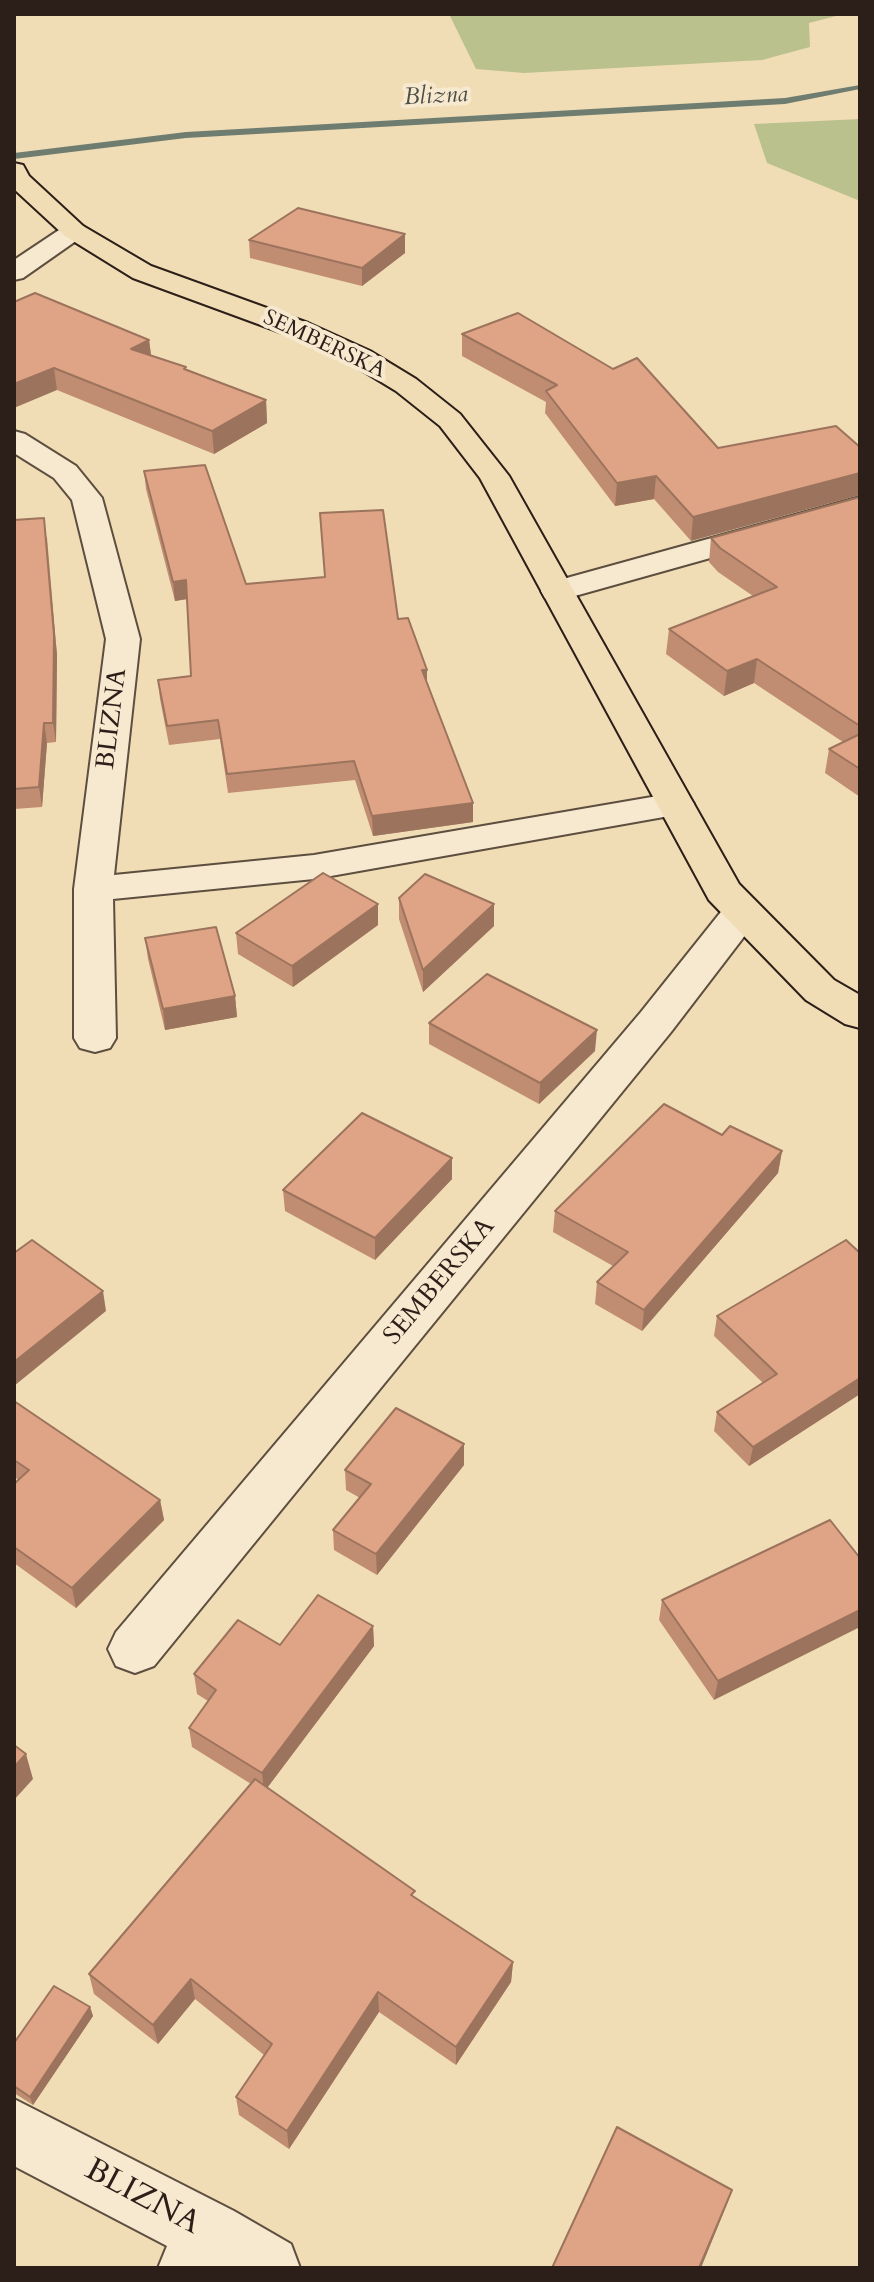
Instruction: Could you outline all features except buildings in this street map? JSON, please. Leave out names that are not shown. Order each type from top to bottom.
[{"type":"main road","name":"SEMBERSKA","points":[[17,175],[74,231],[142,272],[298,329],[360,357],[406,385],[450,420],[494,476],[723,891],[820,990],[860,1014]]},
{"type":"street","points":[[14,272],[74,231]]},
{"type":"street","name":"BLIZNA","points":[[14,440],[65,472],[87,498],[123,639],[93,889],[95,1038]]},
{"type":"street","points":[[557,591],[860,506]]},
{"type":"street","points":[[93,889],[314,867],[675,804]]},
{"type":"street","name":"SEMBERSKA","points":[[135,1649],[656,1022],[742,912]]},
{"type":"street","name":"BLIZNA","points":[[14,2131],[201,2251],[267,2268]]},
{"type":"green space","points":[[449,14],[844,14],[809,23],[810,47],[762,60],[524,73],[476,69]]},
{"type":"green space","points":[[860,119],[860,201],[767,163],[754,124]]},
{"type":"waterway","name":"Blizna","points":[[14,156],[186,135],[785,101],[860,87]]}]
